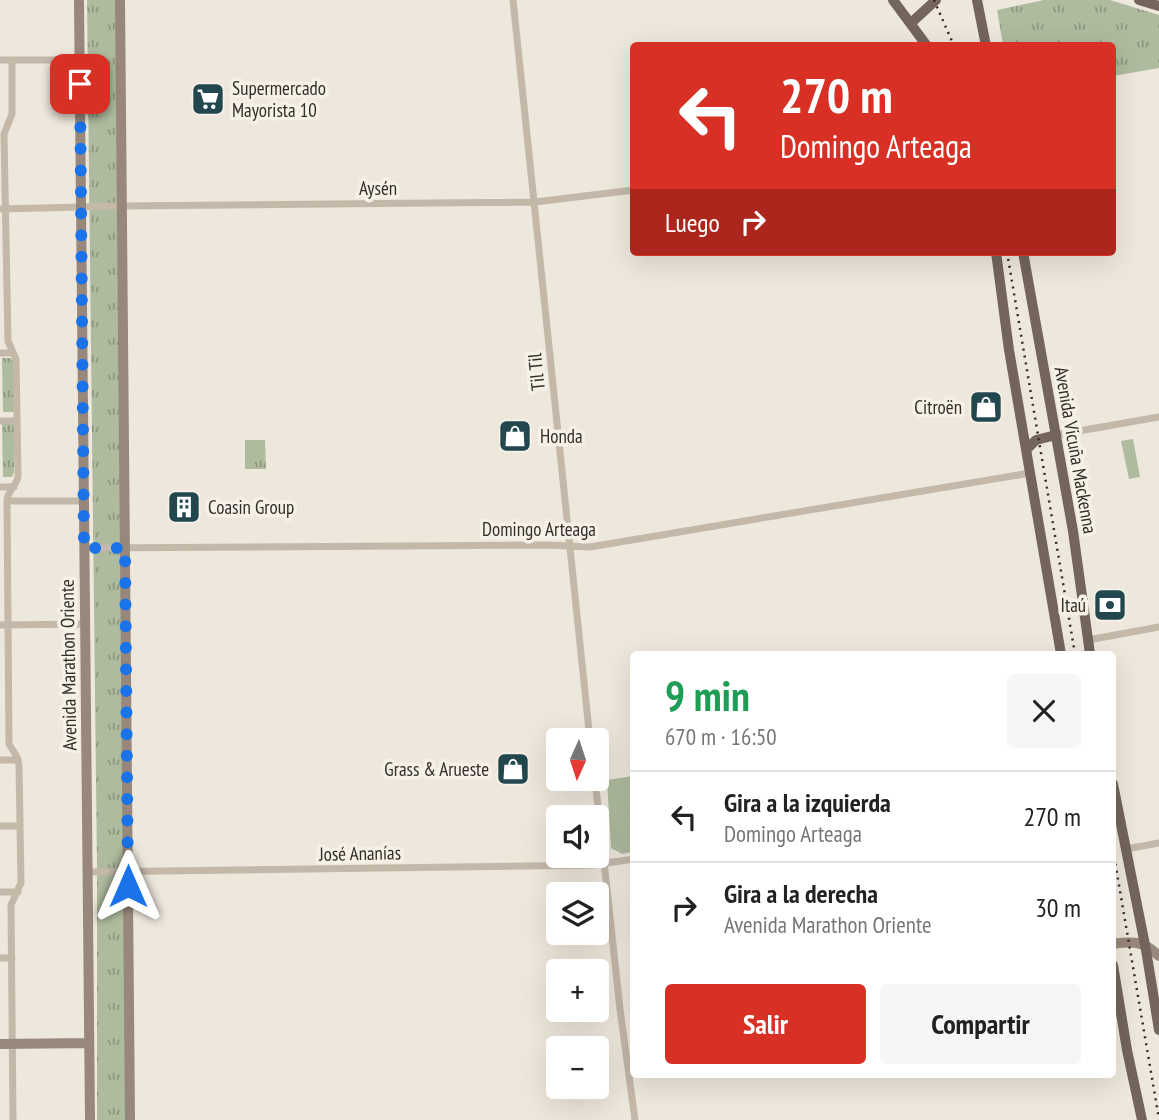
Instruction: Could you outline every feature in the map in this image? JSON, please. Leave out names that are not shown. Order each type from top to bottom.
[{"type":"main road","name":"Avenida Marathon Oriente","points":[[79,0],[90,1120]]},
{"type":"main road","points":[[120,0],[130,1120]]},
{"type":"main road","points":[[893,0],[924,42]]},
{"type":"main road","points":[[911,23],[936,0]]},
{"type":"main road","points":[[967,0],[975,6],[980,15]]},
{"type":"main road","points":[[977,0],[985,42]]},
{"type":"main road","points":[[1139,0],[1159,6]]},
{"type":"main road","points":[[997,256],[1008,341],[1060,651]]},
{"type":"main road","name":"Avenida Vicuña Mackenna","points":[[1024,256],[1073,531],[1090,651]]},
{"type":"main road","points":[[1026,450],[1037,440],[1056,435]]},
{"type":"main road","points":[[1116,799],[1159,1030]]},
{"type":"main road","points":[[1116,849],[1126,849]]},
{"type":"main road","points":[[1116,944],[1133,942],[1144,945],[1159,956]]},
{"type":"main road","points":[[1116,983],[1142,1120]]},
{"type":"main road","points":[[0,1044],[89,1043]]},
{"type":"street","name":"Til Til","points":[[513,0],[589,728]]},
{"type":"street","points":[[0,60],[80,60]]},
{"type":"street","points":[[12,60],[12,114],[4,123],[3,209],[8,341],[16,359],[18,476],[8,495],[4,552],[4,695],[9,744],[18,760],[21,883],[11,905],[13,1120]]},
{"type":"street","name":"Aysén","points":[[3,209],[535,202],[630,190]]},
{"type":"street","points":[[0,353],[13,353]]},
{"type":"street","points":[[1056,435],[1159,417]]},
{"type":"street","points":[[0,421],[17,421]]},
{"type":"street","name":"Domingo Arteaga","points":[[84,548],[590,547],[1030,473]]},
{"type":"street","points":[[0,487],[14,487]]},
{"type":"street","points":[[7,502],[84,501]]},
{"type":"street","points":[[4,625],[86,624]]},
{"type":"street","points":[[1088,640],[1159,627]]},
{"type":"street","points":[[0,760],[18,760]]},
{"type":"street","points":[[0,826],[20,826]]},
{"type":"street","points":[[1126,849],[1159,843]]},
{"type":"street","name":"José Ananías","points":[[609,863],[630,860]]},
{"type":"street","name":"José Ananías","points":[[88,872],[546,865]]},
{"type":"street","points":[[604,868],[635,1120]]},
{"type":"street","points":[[0,892],[18,892]]},
{"type":"street","points":[[0,958],[12,958]]},
{"type":"green space","points":[[87,0],[117,0],[126,1120],[97,1120],[97,864]]},
{"type":"green space","points":[[1044,0],[1110,0],[1159,15],[1159,68],[1116,75],[1116,42],[1002,42],[997,10]]},
{"type":"green space","points":[[2,358],[11,358],[14,362],[15,412],[3,412]]},
{"type":"green space","points":[[2,423],[14,423],[12,477],[3,477]]},
{"type":"green space","points":[[1133,439],[1140,477],[1129,479],[1121,441]]},
{"type":"green space","points":[[245,440],[265,440],[266,469],[245,469]]},
{"type":"green space","points":[[630,776],[630,853],[622,854],[611,848],[609,780]]},
{"type":"railway","points":[[934,0],[952,42]]},
{"type":"railway","points":[[1008,256],[1074,651]]},
{"type":"railway","points":[[1116,868],[1159,1119]]},
{"type":"place","name":"Supermercado Mayorista 10","points":[[208,99]]},
{"type":"place","name":"Citroën","points":[[986,407]]},
{"type":"place","name":"Honda","points":[[515,436]]},
{"type":"place","name":"Coasin Group","points":[[184,507]]},
{"type":"place","name":"Itaú","points":[[1110,605]]},
{"type":"place","name":"Grass & Arueste","points":[[513,769]]},
{"type":"route","points":[[80,84],[84,548],[125,548],[128,886]]}]
